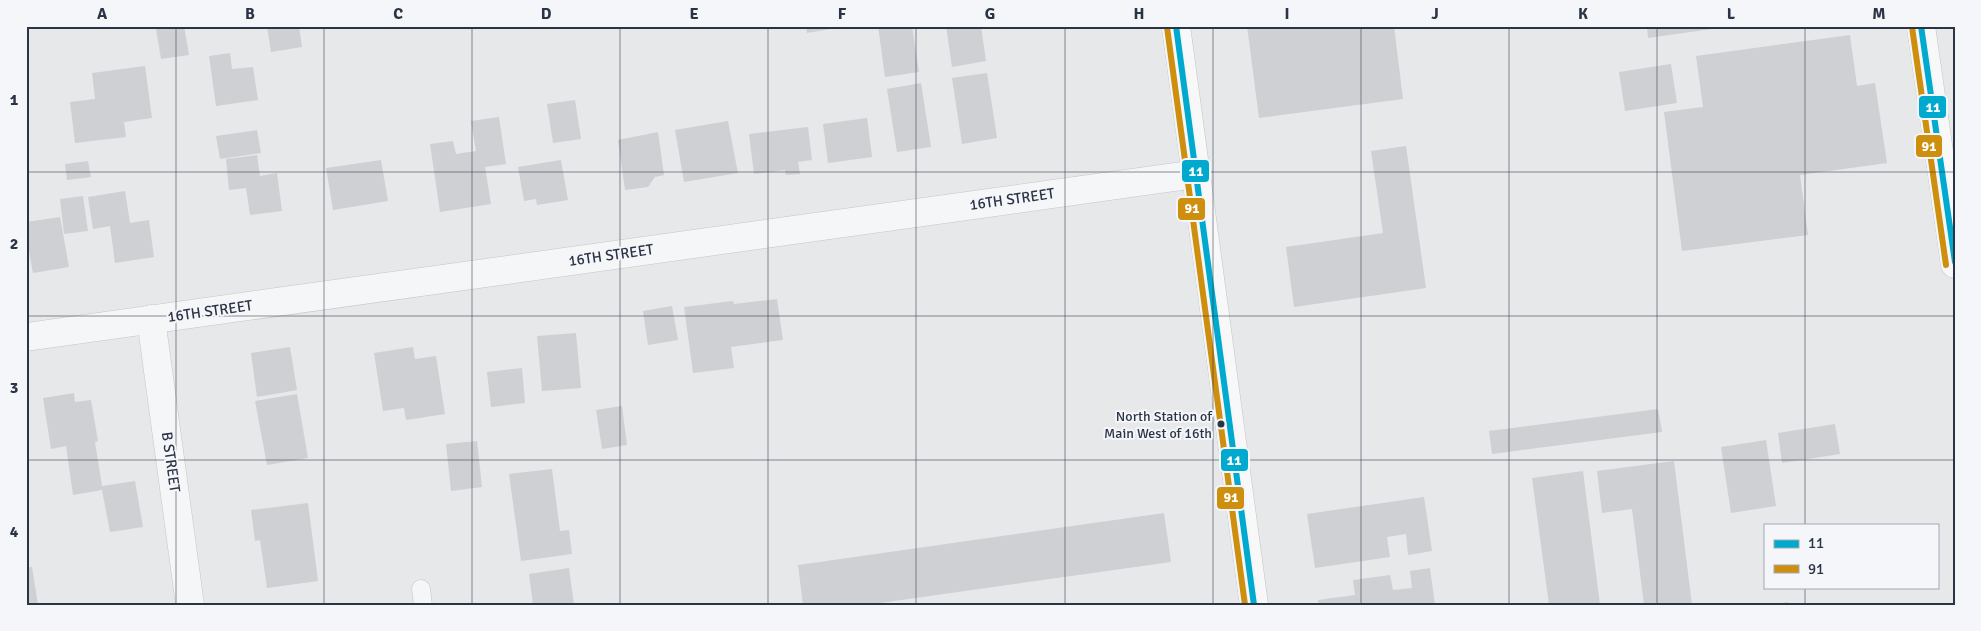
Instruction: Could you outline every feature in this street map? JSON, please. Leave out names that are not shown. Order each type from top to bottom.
[{"type":"main road","points":[[1176,26],[1254,605]]},
{"type":"main road","points":[[1921,26],[1955,264]]},
{"type":"street","name":"16TH STREET","points":[[26,337],[1196,174]]},
{"type":"street","name":"B STREET","points":[[151,320],[190,605]]},
{"type":"building","points":[[184,26],[189,55],[161,59],[156,29]]},
{"type":"building","points":[[267,26],[299,26],[302,47],[271,52]]},
{"type":"building","points":[[806,26],[842,26],[842,27],[807,33]]},
{"type":"building","points":[[878,26],[912,26],[919,72],[885,77]]},
{"type":"building","points":[[946,26],[981,26],[986,61],[952,67]]},
{"type":"building","points":[[1247,26],[1394,26],[1403,99],[1259,118]]},
{"type":"building","points":[[1647,26],[1726,26],[1726,27],[1648,38]]},
{"type":"building","points":[[1850,35],[1857,86],[1875,83],[1887,163],[1800,175],[1808,235],[1682,251],[1664,112],[1703,107],[1696,56]]},
{"type":"building","points":[[230,53],[232,69],[253,67],[258,100],[216,106],[209,56]]},
{"type":"building","points":[[1671,64],[1677,103],[1625,111],[1619,72]]},
{"type":"building","points":[[145,66],[152,118],[124,122],[126,137],[75,143],[70,102],[95,99],[92,73]]},
{"type":"building","points":[[987,73],[997,138],[962,144],[952,78]]},
{"type":"building","points":[[921,83],[931,147],[897,152],[887,89]]},
{"type":"building","points":[[575,100],[581,139],[553,143],[547,104]]},
{"type":"building","points":[[499,117],[506,164],[485,167],[491,204],[440,212],[430,144],[453,141],[456,154],[476,151],[471,121]]},
{"type":"building","points":[[867,118],[872,157],[828,163],[823,124]]},
{"type":"building","points":[[728,121],[738,173],[684,182],[675,130]]},
{"type":"building","points":[[808,127],[812,160],[798,162],[800,174],[786,175],[785,170],[754,174],[749,134]]},
{"type":"building","points":[[257,130],[261,153],[220,159],[216,136]]},
{"type":"building","points":[[658,132],[664,175],[655,177],[648,187],[625,190],[618,140]]},
{"type":"building","points":[[1406,146],[1426,288],[1294,307],[1286,247],[1383,233],[1371,151]]},
{"type":"building","points":[[257,155],[260,176],[277,173],[282,211],[250,215],[246,188],[229,190],[226,159]]},
{"type":"building","points":[[381,160],[388,201],[333,210],[326,168]]},
{"type":"building","points":[[561,160],[568,200],[537,205],[536,199],[524,201],[518,167]]},
{"type":"building","points":[[88,161],[91,177],[67,180],[65,164]]},
{"type":"building","points":[[125,191],[130,223],[149,220],[154,257],[115,263],[110,226],[93,229],[88,197]]},
{"type":"building","points":[[83,196],[88,231],[64,234],[60,199]]},
{"type":"building","points":[[60,217],[69,267],[33,273],[26,235],[26,222]]},
{"type":"building","points":[[777,299],[783,340],[731,347],[734,368],[693,373],[684,307],[733,301],[734,304]]},
{"type":"building","points":[[672,306],[678,340],[648,345],[643,311]]},
{"type":"building","points":[[576,333],[581,388],[542,391],[537,336]]},
{"type":"building","points":[[290,347],[297,390],[257,397],[251,353]]},
{"type":"building","points":[[413,347],[415,359],[436,356],[445,414],[406,420],[404,408],[383,411],[374,353]]},
{"type":"building","points":[[522,368],[525,403],[491,407],[487,372]]},
{"type":"building","points":[[74,393],[75,402],[91,400],[98,441],[95,442],[102,486],[135,481],[143,527],[110,532],[102,490],[73,495],[66,446],[51,449],[43,398]]},
{"type":"building","points":[[297,394],[308,458],[267,465],[255,401]]},
{"type":"building","points":[[622,406],[627,445],[602,449],[596,410]]},
{"type":"building","points":[[1658,409],[1662,432],[1492,454],[1489,431]]},
{"type":"building","points":[[1835,424],[1840,454],[1782,463],[1778,433]]},
{"type":"building","points":[[1766,440],[1776,506],[1731,513],[1721,447]]},
{"type":"building","points":[[477,441],[482,487],[451,491],[446,444]]},
{"type":"building","points":[[1674,461],[1692,605],[1644,605],[1632,509],[1602,513],[1597,471]]},
{"type":"building","points":[[552,469],[560,531],[569,530],[572,554],[521,561],[509,474]]},
{"type":"building","points":[[1583,471],[1600,605],[1549,605],[1532,478]]},
{"type":"building","points":[[1424,497],[1432,551],[1408,555],[1406,534],[1387,537],[1390,557],[1315,568],[1307,514]]},
{"type":"building","points":[[308,503],[318,581],[267,588],[260,540],[255,541],[251,510]]},
{"type":"building","points":[[1164,513],[1171,562],[866,605],[803,605],[798,565]]},
{"type":"building","points":[[32,567],[38,605],[26,605],[26,568]]},
{"type":"building","points":[[569,568],[574,605],[533,605],[529,574]]},
{"type":"building","points":[[1430,568],[1435,605],[1319,605],[1318,600],[1355,595],[1353,580],[1390,575],[1393,590],[1412,588],[1410,571]]},
{"type":"building","points":[[1788,602],[1789,605],[1775,605],[1775,604]]},
{"type":"transit line","name":"11","points":[[1176,26],[1254,605]]},
{"type":"transit line","name":"11","points":[[1921,26],[1955,262]]},
{"type":"transit line","name":"91","points":[[1167,27],[1245,605]]},
{"type":"transit line","name":"91","points":[[1912,27],[1946,265]]},
{"type":"place","name":"North Station of Main West of 16th","points":[[1221,424]]}]
